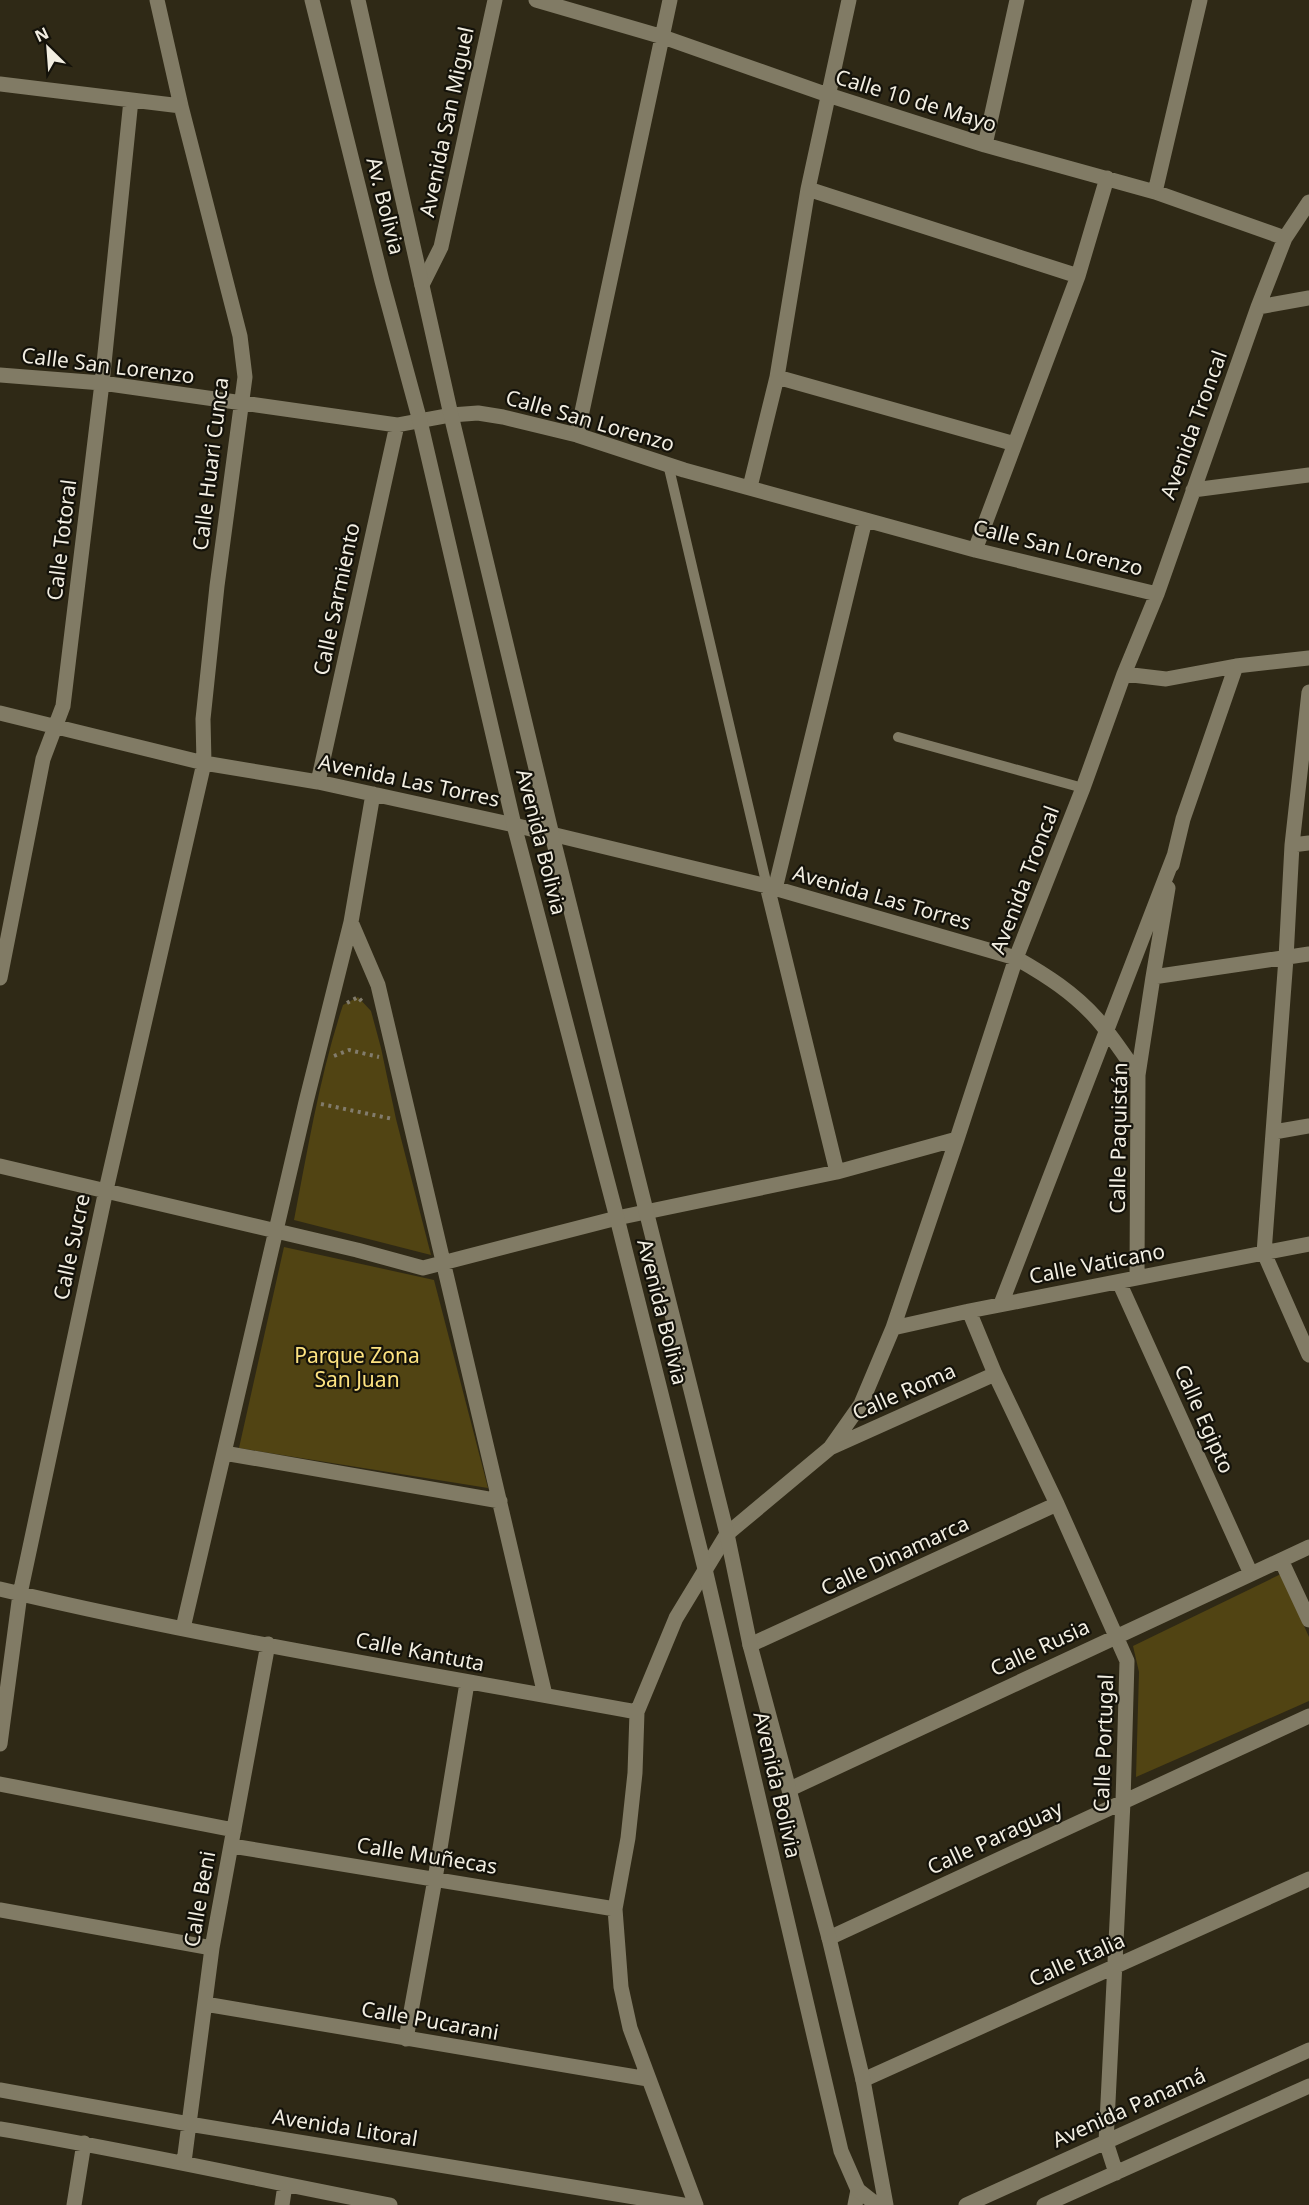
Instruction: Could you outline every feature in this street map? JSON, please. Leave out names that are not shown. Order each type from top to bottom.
[{"type":"street","name":"Calle Huari Cunca","points":[[157,0],[181,106],[240,336],[245,377],[217,586],[203,719],[204,763]]},
{"type":"street","name":"Av. Bolivia","points":[[312,0],[382,281],[420,421]]},
{"type":"street","name":"Av. Bolivia","points":[[357,0],[451,415]]},
{"type":"street","name":"Avenida San Miguel","points":[[422,285],[441,247],[495,0]]},
{"type":"street","name":"Calle 10 de Mayo","points":[[536,0],[663,37],[828,95],[985,145],[1155,192],[1285,238]]},
{"type":"street","points":[[577,435],[670,0]]},
{"type":"street","points":[[750,487],[777,377],[808,189],[849,0]]},
{"type":"street","points":[[985,145],[1017,0]]},
{"type":"street","points":[[1155,192],[1200,0]]},
{"type":"street","points":[[0,84],[181,106]]},
{"type":"street","name":"Calle Totoral","points":[[0,978],[43,759],[63,705],[102,383],[131,100]]},
{"type":"street","points":[[975,550],[1078,276],[1107,178]]},
{"type":"street","points":[[808,189],[1078,276]]},
{"type":"street","name":"Avenida Troncal","points":[[727,1534],[830,1448],[861,1404],[893,1328],[1016,958],[1083,788],[1124,674],[1157,594],[1258,307],[1285,238],[1309,202]]},
{"type":"street","points":[[1258,307],[1309,298]]},
{"type":"street","name":"Calle San Lorenzo","points":[[0,375],[102,383],[397,425],[451,415],[478,413],[503,417],[577,435],[668,464],[975,550],[1157,594]]},
{"type":"street","points":[[777,377],[1015,444]]},
{"type":"street","name":"Avenida Bolivia","points":[[451,415],[552,835],[727,1534],[750,1645],[829,1938],[863,2080],[886,2205]]},
{"type":"street","name":"Avenida Bolivia","points":[[420,421],[514,825],[617,1218],[705,1569],[841,2151],[857,2197],[877,2205]]},
{"type":"street","name":"Calle Sarmiento","points":[[318,782],[397,425]]},
{"type":"street","points":[[1192,490],[1309,475]]},
{"type":"street","points":[[837,1172],[771,888],[865,520]]},
{"type":"street","points":[[1124,674],[1166,680],[1236,666],[1309,658]]},
{"type":"street","points":[[1001,1304],[1174,855],[1183,819],[1236,666]]},
{"type":"street","points":[[1309,692],[1292,845],[1264,1253],[1309,1355]]},
{"type":"street","name":"Avenida Las Torres","points":[[0,713],[204,763],[318,782],[514,825],[771,888],[1016,958],[1044,974],[1071,994],[1097,1019],[1138,1075]]},
{"type":"street","name":"Calle Sucre","points":[[0,1744],[20,1594],[106,1190],[204,763]]},
{"type":"street","points":[[183,1628],[306,1102],[351,922],[373,794]]},
{"type":"street","points":[[1292,845],[1309,843]]},
{"type":"street","name":"Calle Paquistán","points":[[1137,1277],[1138,1075],[1174,855]]},
{"type":"street","points":[[351,922],[378,985],[545,1695]]},
{"type":"street","points":[[1154,977],[1309,954]]},
{"type":"street","points":[[1274,1132],[1309,1126]]},
{"type":"street","points":[[0,1166],[357,1250],[423,1268],[617,1218],[837,1172],[957,1139]]},
{"type":"street","name":"Calle Vaticano","points":[[893,1328],[1001,1304],[1309,1244]]},
{"type":"street","name":"Calle Egipto","points":[[1119,1281],[1251,1574]]},
{"type":"street","name":"Calle Portugal","points":[[969,1311],[995,1374],[1057,1504],[1127,1661],[1123,1802],[1106,2142],[1116,2173]]},
{"type":"street","name":"Calle Roma","points":[[830,1448],[995,1374]]},
{"type":"street","points":[[224,1453],[500,1501]]},
{"type":"street","name":"Calle Dinamarca","points":[[750,1645],[1057,1504]]},
{"type":"street","points":[[696,2205],[630,2028],[621,1986],[615,1909],[628,1838],[635,1773],[637,1712],[676,1618],[727,1534]]},
{"type":"street","name":"Calle Rusia","points":[[790,1789],[1309,1547]]},
{"type":"street","points":[[1281,1560],[1309,1620]]},
{"type":"street","name":"Calle Kantuta","points":[[0,1589],[183,1628],[467,1683],[637,1712]]},
{"type":"street","name":"Calle Beni","points":[[184,2162],[212,1948],[268,1644]]},
{"type":"street","points":[[406,2039],[467,1683]]},
{"type":"street","name":"Calle Paraguay","points":[[829,1938],[1309,1716]]},
{"type":"street","points":[[0,1784],[234,1830]]},
{"type":"street","name":"Calle Muñecas","points":[[232,1846],[615,1909]]},
{"type":"street","name":"Calle Italia","points":[[863,2080],[1309,1879]]},
{"type":"street","points":[[0,1910],[212,1948]]},
{"type":"street","name":"Calle Pucarani","points":[[205,2004],[648,2079]]},
{"type":"street","name":"Avenida Panamá","points":[[966,2205],[1309,2050]]},
{"type":"street","points":[[1044,2205],[1309,2086]]},
{"type":"street","name":"Avenida Litoral","points":[[0,2090],[189,2124],[683,2205]]},
{"type":"street","points":[[0,2129],[184,2162],[285,2185],[390,2205]]},
{"type":"street","points":[[74,2205],[84,2143]]},
{"type":"street","points":[[282,2205],[285,2185]]},
{"type":"lane","points":[[668,464],[771,888]]},
{"type":"lane","points":[[898,737],[1083,788]]},
{"type":"path","points":[[344,1005],[358,997],[371,1011]]},
{"type":"path","points":[[331,1047],[328,1058],[349,1050],[384,1058],[381,1048]]},
{"type":"path","points":[[306,1102],[396,1119],[394,1109]]},
{"type":"green space","points":[[358,997],[371,1011],[431,1255],[294,1220],[315,1111],[335,1031],[343,1005]]},
{"type":"green space","name":"Parque Zona San Juan","points":[[284,1247],[434,1280],[488,1488],[239,1448]]},
{"type":"green space","points":[[1281,1574],[1309,1637],[1309,1701],[1136,1777],[1139,1672],[1133,1646]]}]
